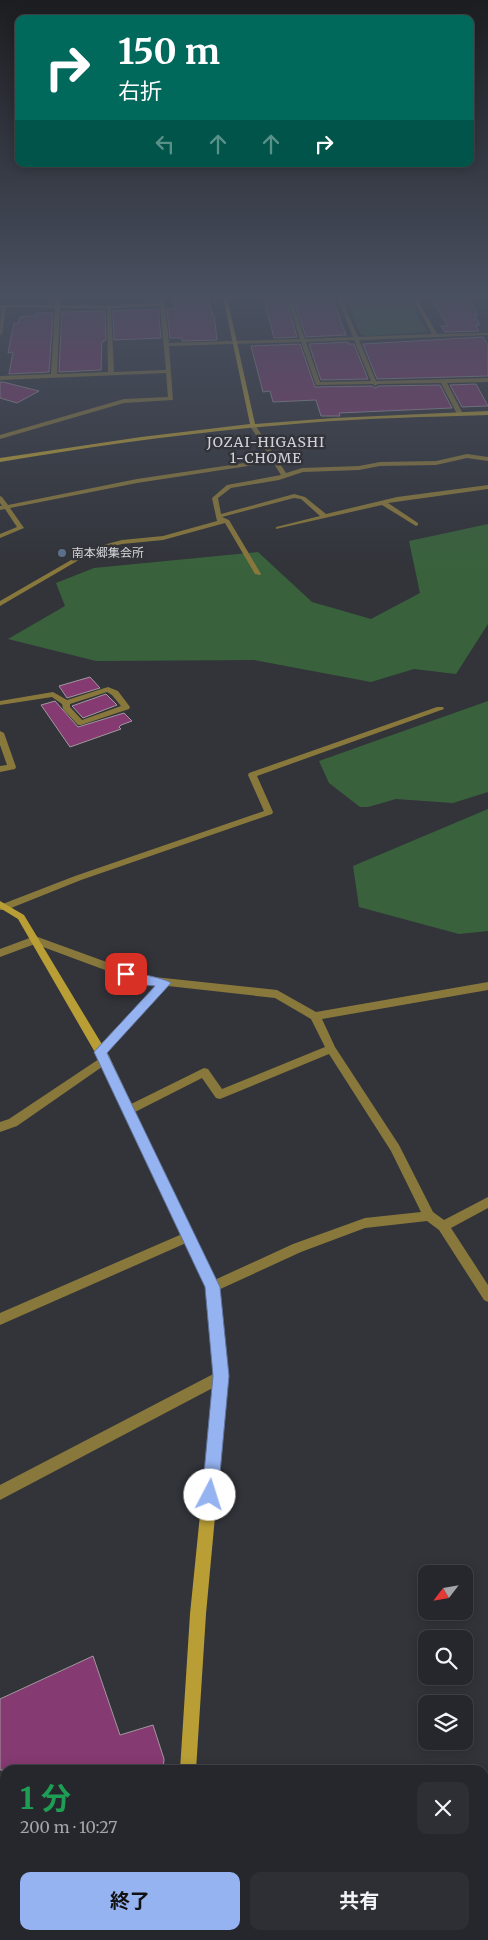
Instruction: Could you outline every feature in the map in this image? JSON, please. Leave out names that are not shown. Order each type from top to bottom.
[{"type":"street","points":[[0,437],[124,401],[171,399],[170,388]]},
{"type":"street","points":[[245,388],[253,426],[284,475]]},
{"type":"street","points":[[446,388],[460,414]]},
{"type":"street","points":[[0,460],[129,439],[253,426],[488,413]]},
{"type":"street","points":[[258,574],[223,518],[214,498],[229,486],[302,470],[359,468],[380,464],[436,463],[467,456],[488,459]]},
{"type":"street","points":[[3,507],[137,481],[275,460]]},
{"type":"street","points":[[278,528],[382,502],[488,487]]},
{"type":"street","points":[[0,604],[94,549],[122,542],[163,538],[294,496],[303,498],[324,516]]},
{"type":"street","points":[[0,498],[3,507],[21,528],[0,536]]},
{"type":"street","points":[[382,502],[416,524]]},
{"type":"street","points":[[0,703],[53,694],[66,703],[66,707],[81,723],[126,706],[108,689],[66,703]]},
{"type":"street","points":[[2,906],[269,812],[252,775],[440,709]]},
{"type":"street","points":[[0,733],[12,767],[0,769]]},
{"type":"street","points":[[2,906],[21,917],[103,1056],[212,1287],[221,1376],[198,1614],[188,1765]]},
{"type":"street","points":[[0,953],[35,940],[144,980],[277,994],[315,1016],[331,1049],[395,1148],[429,1216],[443,1226],[488,1296]]},
{"type":"street","points":[[0,1127],[13,1122],[103,1056],[165,983]]},
{"type":"street","points":[[315,1016],[488,986]]},
{"type":"street","points":[[128,1110],[204,1072],[220,1095],[331,1049]]},
{"type":"street","points":[[443,1226],[488,1202]]},
{"type":"street","points":[[212,1287],[297,1248],[365,1223],[429,1216]]},
{"type":"street","points":[[0,1319],[189,1236]]},
{"type":"street","points":[[0,1494],[221,1376]]},
{"type":"green space","points":[[488,524],[488,624],[456,674],[414,669],[371,682],[254,660],[96,661],[8,639],[65,606],[56,583],[94,568],[258,552],[312,602],[371,619],[420,593],[409,541]]},
{"type":"green space","points":[[488,701],[488,792],[453,803],[396,799],[368,807],[360,807],[329,783],[319,761]]},
{"type":"green space","points":[[488,809],[488,931],[459,934],[359,907],[353,866]]},
{"type":"building","points":[[0,388],[25,388],[39,391],[17,403],[0,398]]},
{"type":"building","points":[[262,388],[441,388],[452,408],[339,413],[340,416],[321,416],[316,400],[273,402],[270,391],[263,392]]},
{"type":"building","points":[[451,388],[478,388],[488,406],[462,407]]},
{"type":"building","points":[[90,677],[100,688],[67,698],[59,686]]},
{"type":"building","points":[[106,694],[117,705],[83,718],[72,706]]},
{"type":"building","points":[[55,701],[78,727],[124,713],[132,721],[121,725],[119,727],[121,729],[70,747],[41,705]]},
{"type":"building","points":[[93,1656],[120,1735],[153,1725],[164,1759],[163,1765],[0,1765],[0,1699]]},
{"type":"place","name":"南本郷集会所","points":[[62,553]]},
{"type":"district","name":"JOZAI-HIGASHI 1-CHOME","points":[[266,450]]},
{"type":"route","points":[[126,974],[144,980],[165,983],[100,1052],[105,1059],[212,1287],[221,1376],[210,1495]]}]
